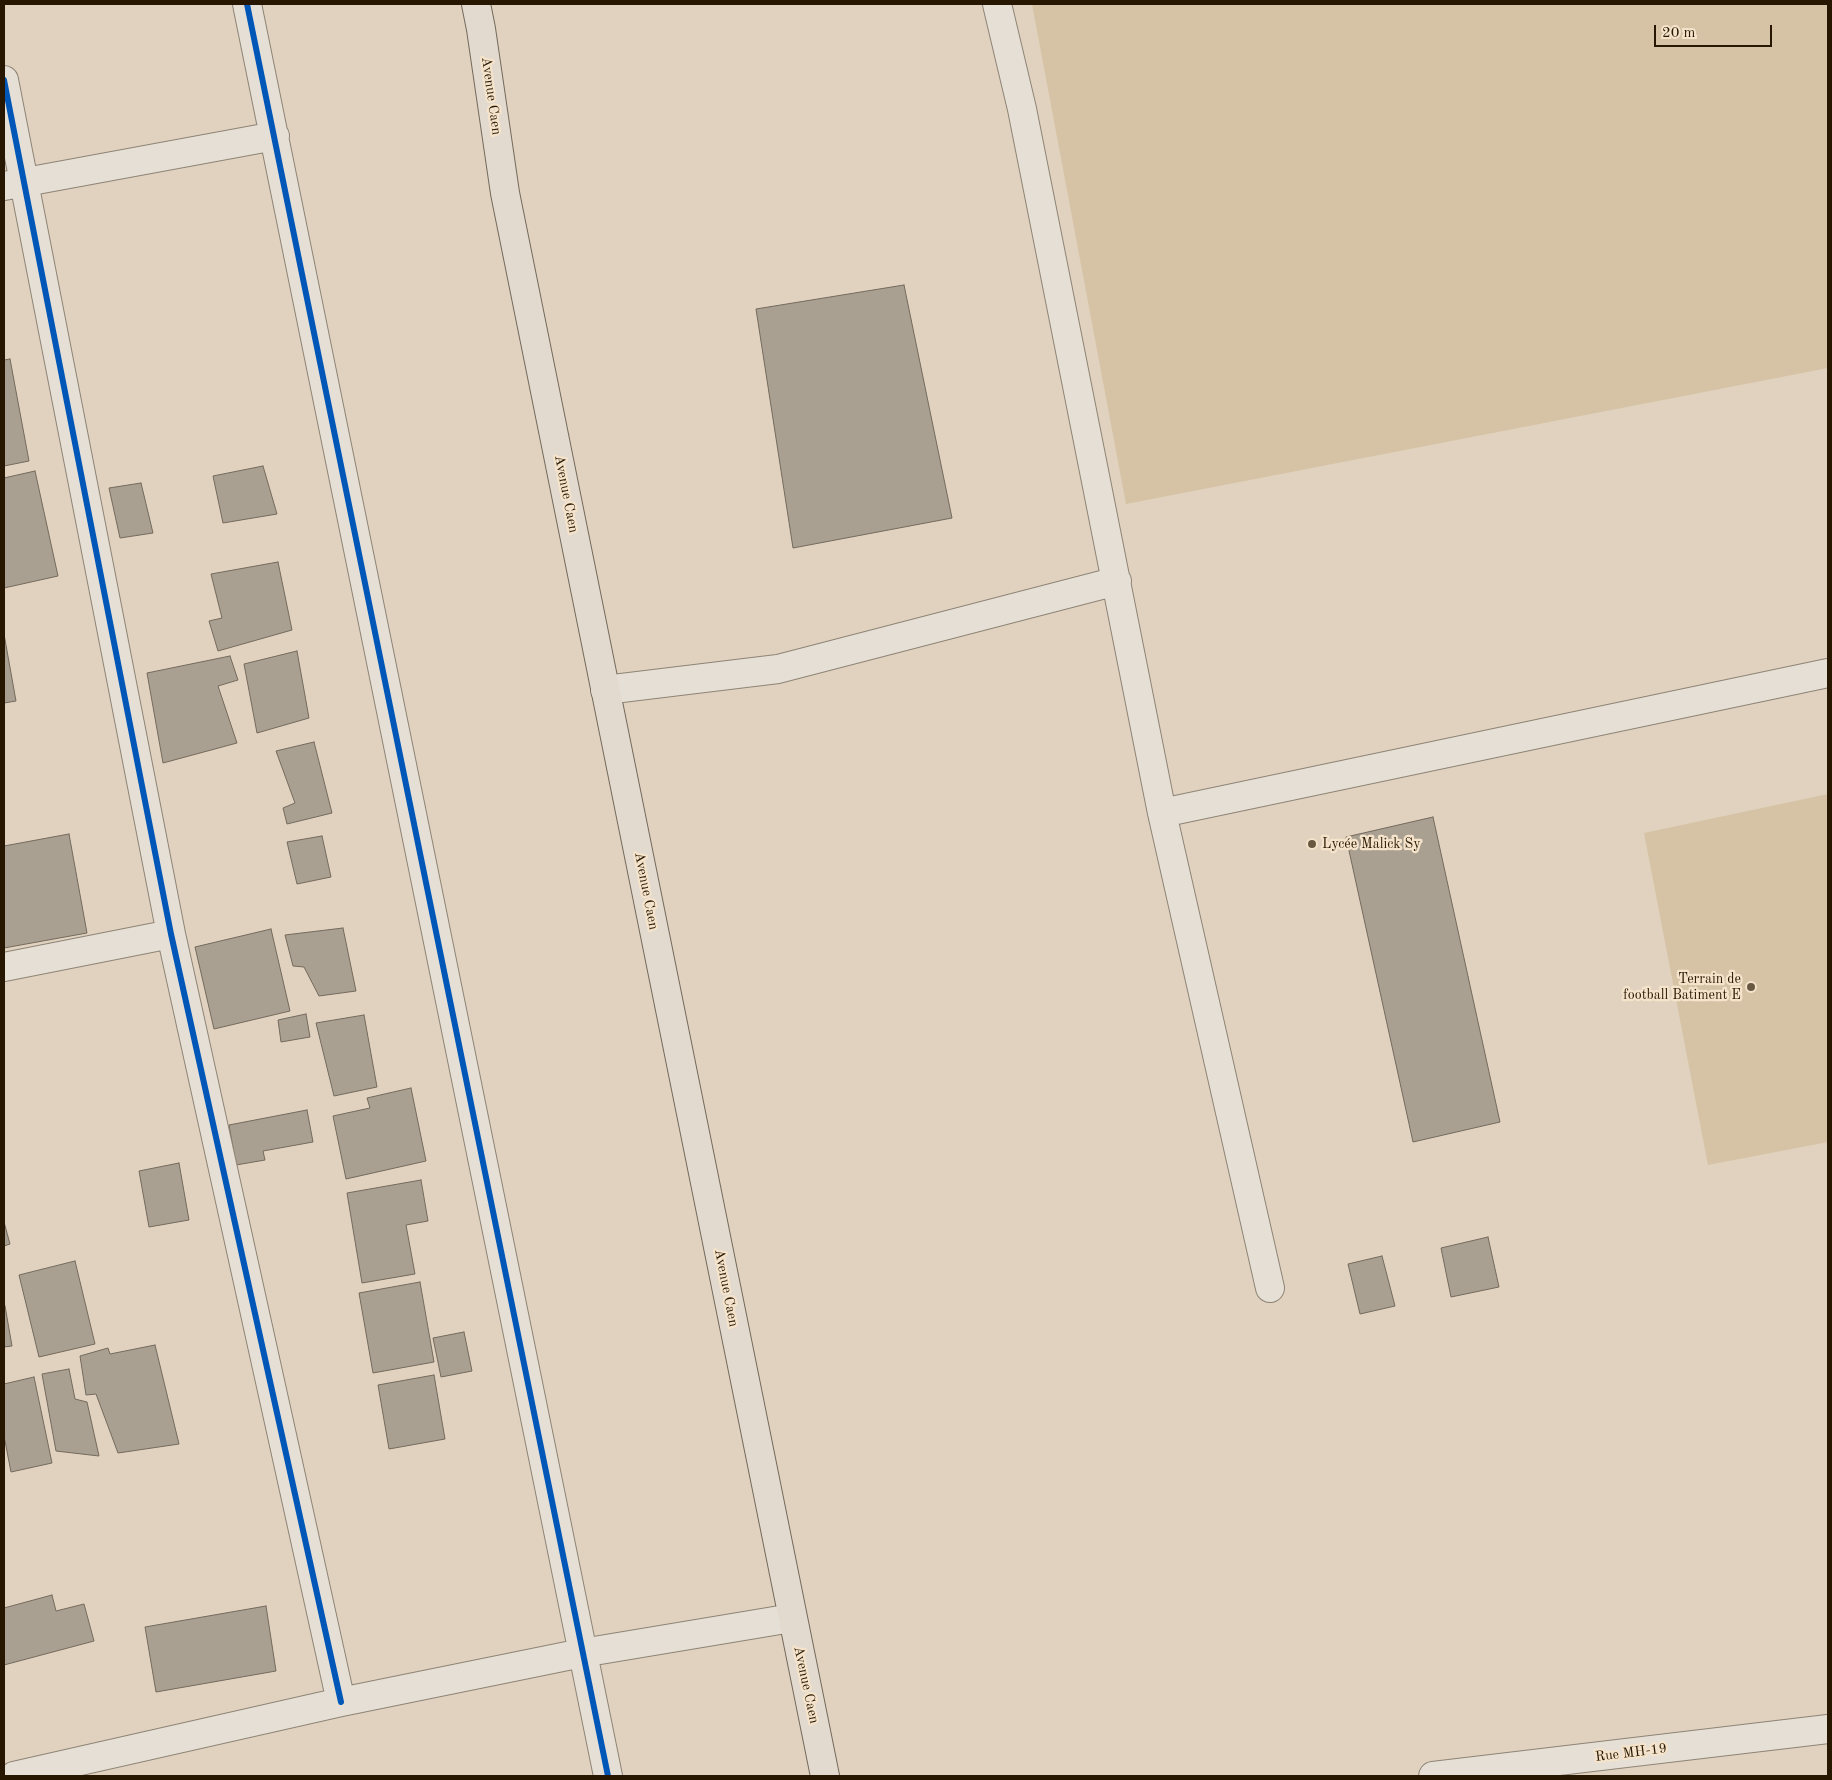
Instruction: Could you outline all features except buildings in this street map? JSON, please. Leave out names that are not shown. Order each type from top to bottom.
[{"type":"highway","name":"Avenue Caen","points":[[476,4],[505,193],[825,1776]]},
{"type":"street","points":[[247,4],[608,1776]]},
{"type":"street","points":[[993,6],[1024,118],[1162,813],[1270,1288]]},
{"type":"street","points":[[4,80],[14,183],[171,934],[341,1702]]},
{"type":"street","points":[[14,183],[275,136]]},
{"type":"street","points":[[605,690],[778,668],[1117,581]]},
{"type":"street","points":[[1162,813],[1828,673]]},
{"type":"street","points":[[4,967],[171,934]]},
{"type":"street","points":[[14,1776],[341,1702],[582,1653],[792,1618]]},
{"type":"street","name":"Rue MH-19","points":[[1433,1776],[1828,1729]]},
{"type":"shaded area","points":[[1032,4],[1828,4],[1828,368],[1126,504]]},
{"type":"shaded area","name":"Terrain de football Batiment E","points":[[1828,794],[1828,1142],[1708,1165],[1644,833]]},
{"type":"cycle path","points":[[247,4],[608,1776]]},
{"type":"cycle path","points":[[4,80],[171,934],[341,1702]]},
{"type":"place","name":"Lycée Malick Sy","points":[[1312,844]]},
{"type":"place","name":"Terrain de football Batiment E","points":[[1751,987]]}]
